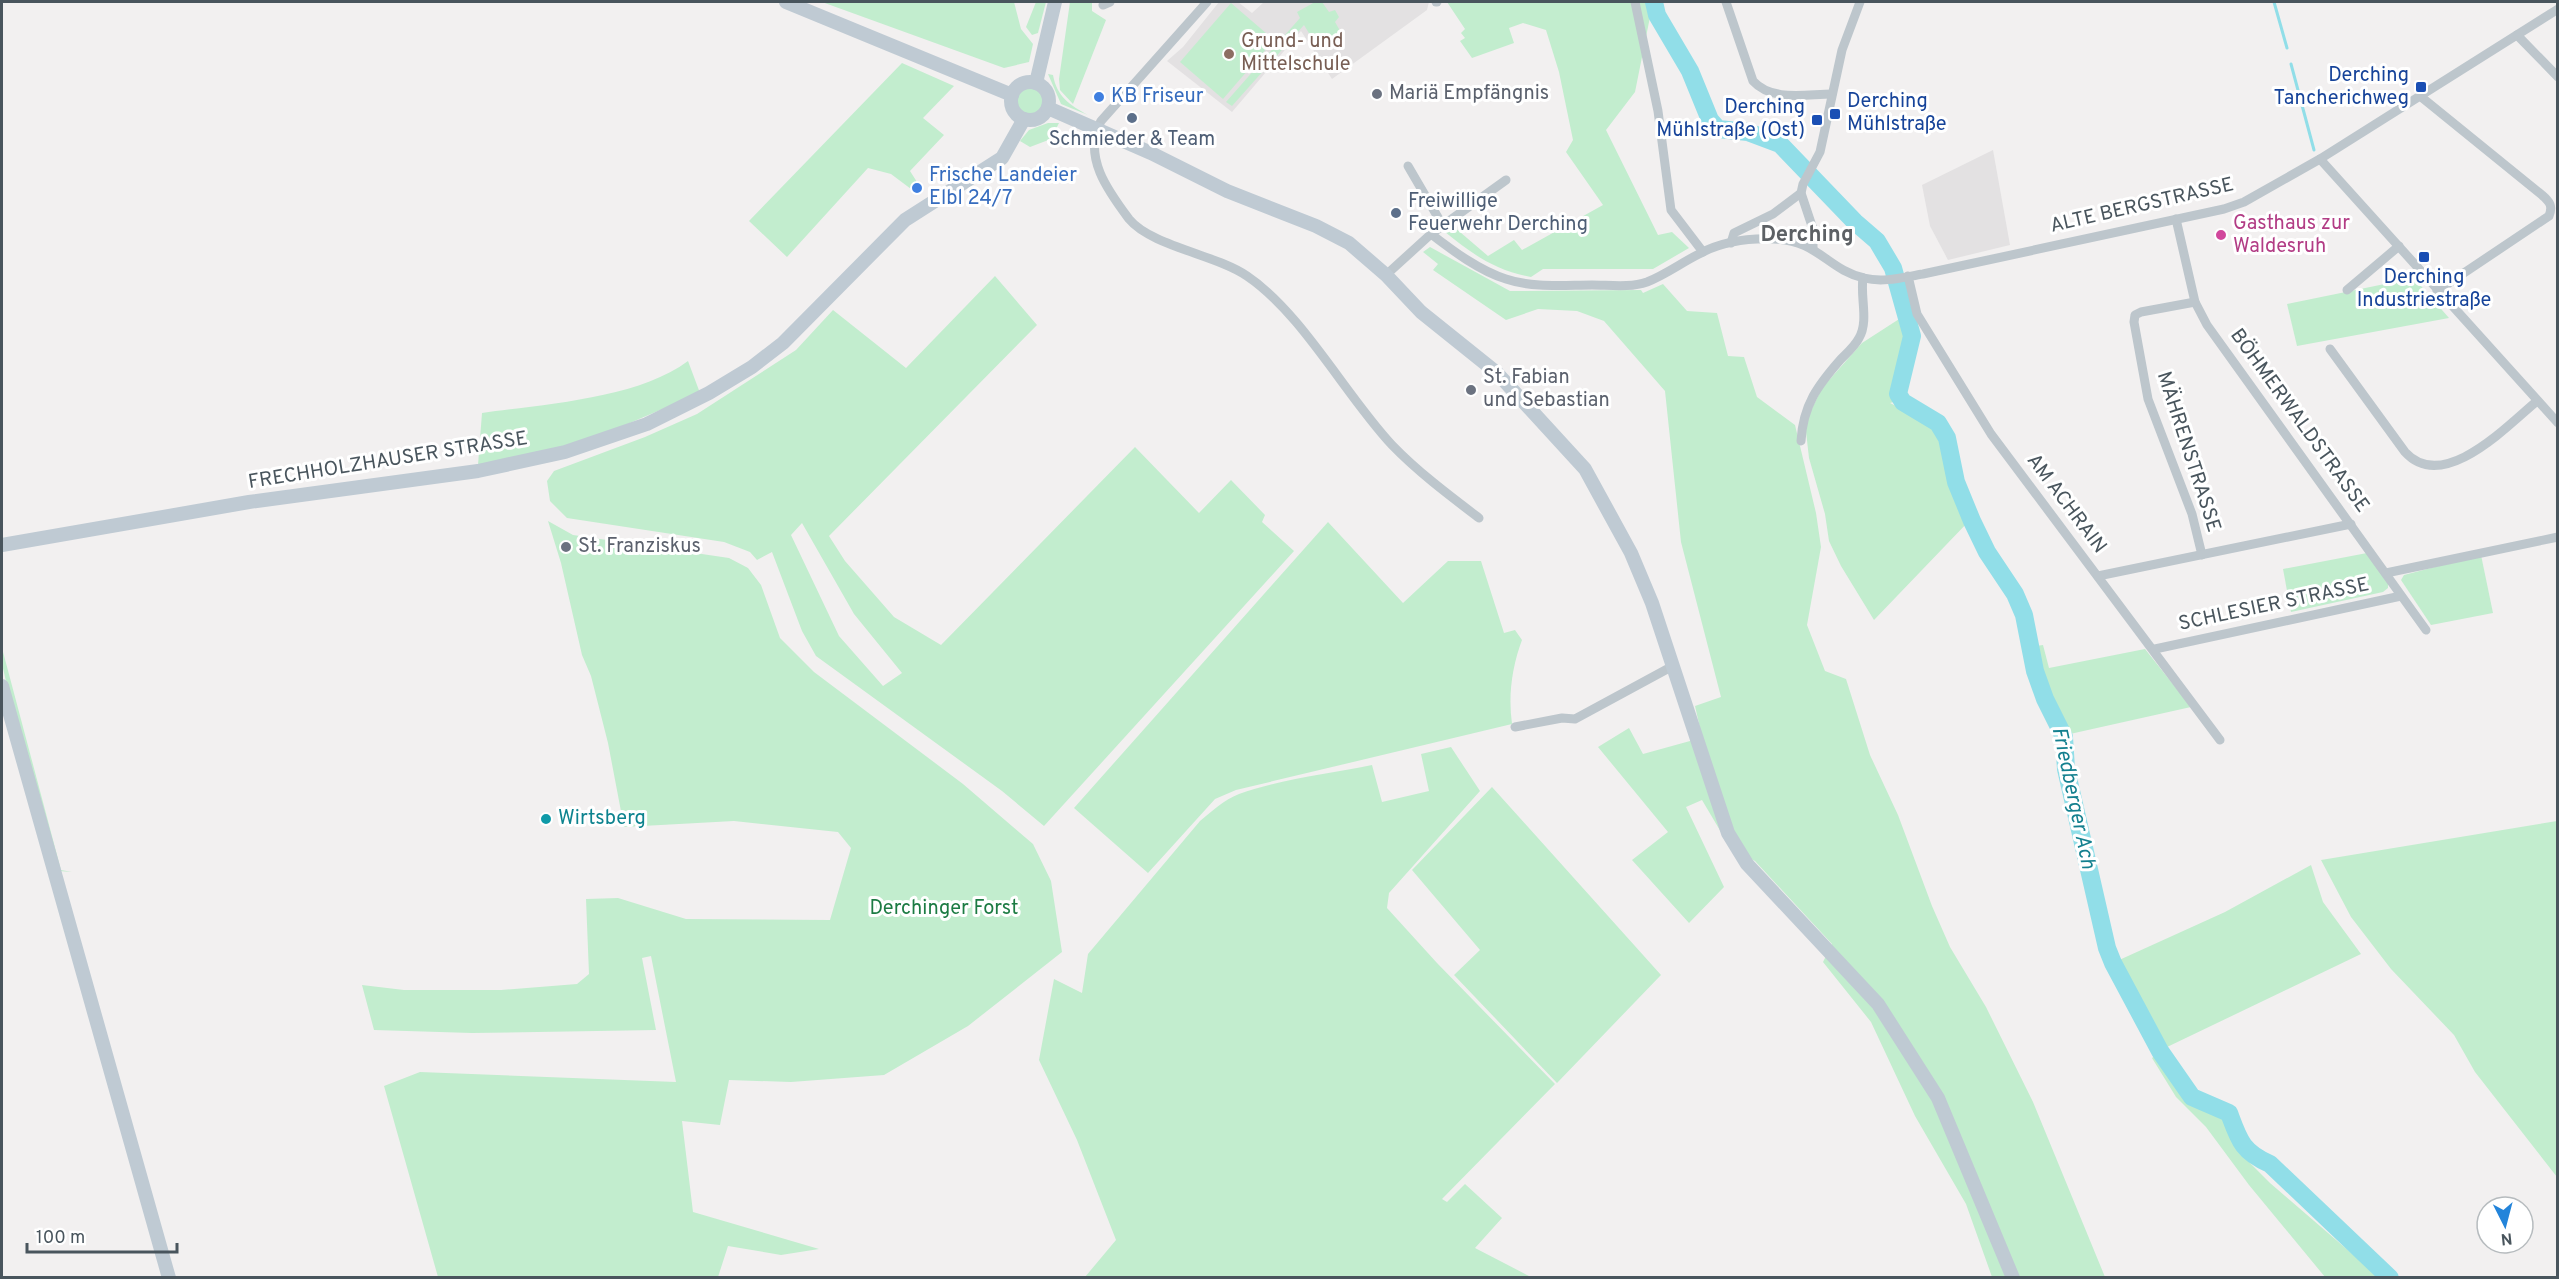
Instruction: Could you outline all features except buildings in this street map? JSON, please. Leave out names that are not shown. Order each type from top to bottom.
[{"type":"street","points":[[786,2],[1012,95]]},
{"type":"street","points":[[1036,83],[1056,2]]},
{"type":"street","points":[[1207,2],[1097,129],[1093,151],[1096,166],[1131,221],[1155,236],[1248,276],[1289,316],[1392,445],[1479,518]]},
{"type":"street","points":[[1635,2],[1658,111],[1671,210],[1703,252]]},
{"type":"street","points":[[1726,2],[1753,81],[1761,89],[1772,94],[1832,94]]},
{"type":"street","points":[[1813,248],[1813,229],[1801,193],[1820,152],[1842,50],[1860,2]]},
{"type":"street","name":"ALTE BERGSTRASSE","points":[[1431,234],[1484,269],[1505,279],[1526,283],[1607,285],[1644,283],[1703,252],[1731,243],[1790,240],[1813,248],[1839,267],[1863,278],[1905,277],[2176,219],[2244,202],[2320,159],[2558,9]]},
{"type":"street","points":[[2517,35],[2558,77]]},
{"type":"street","points":[[1036,83],[1047,93],[1048,108],[1038,118],[1024,119],[1013,109],[1012,95],[1022,84],[1036,83]]},
{"type":"street","points":[[2420,96],[2542,195],[2551,203],[2552,210],[2549,216],[2437,291]]},
{"type":"street","points":[[1048,108],[1227,191],[1333,234],[1355,248],[1386,275],[1421,312],[1497,373],[1586,470],[1631,553],[1652,603],[1671,668],[1728,833],[1747,864],[1878,1004],[1938,1098],[2013,1278]]},
{"type":"street","name":"FRECHHOLZHAUSER STRASSE","points":[[2,545],[249,502],[478,471],[565,452],[647,424],[709,393],[752,367],[783,343],[905,220],[1002,158],[1024,119]]},
{"type":"street","points":[[2320,159],[2558,423]]},
{"type":"street","points":[[1408,166],[1443,226]]},
{"type":"street","points":[[1386,275],[1431,234],[1506,180]]},
{"type":"street","name":"ALTE BERGSTRASSE","points":[[1731,243],[1734,233],[1773,214],[1801,193]]},
{"type":"street","name":"BÖHMERWALDSTRASSE","points":[[2176,219],[2195,302],[2207,325],[2426,630]]},
{"type":"street","points":[[2347,290],[2399,246]]},
{"type":"street","name":"AM ACHRAIN","points":[[1905,277],[1917,314],[1966,397],[2003,451],[2155,649],[2220,740]]},
{"type":"street","points":[[1801,441],[1802,422],[1817,386],[1859,339],[1864,324],[1860,296],[1863,278]]},
{"type":"street","name":"MÄHRENSTRASSE","points":[[2195,302],[2141,312],[2135,315],[2134,322],[2148,399],[2188,504],[2202,555]]},
{"type":"street","points":[[2330,349],[2404,452],[2420,464],[2444,464],[2465,457],[2537,401]]},
{"type":"street","points":[[2098,576],[2351,524]]},
{"type":"street","points":[[2386,573],[2558,537]]},
{"type":"street","name":"SCHLESIER STRASSE","points":[[2155,649],[2401,596]]},
{"type":"street","points":[[1515,727],[1562,718],[1575,719],[1671,668]]},
{"type":"street","points":[[2,686],[169,1278]]},
{"type":"shaded area","name":"Grund- und Mittelschule","points":[[1219,2],[1238,2],[1252,13],[1264,2],[1429,2],[1427,10],[1332,79],[1301,31],[1232,112],[1167,61],[1183,47]]},
{"type":"shaded area","points":[[1993,150],[2010,245],[1948,260],[1930,226],[1922,185]]},
{"type":"green space","points":[[822,2],[1014,2],[1021,29],[1033,44],[1029,62],[1004,68]]},
{"type":"green space","points":[[1036,2],[1046,2],[1038,33],[1032,35],[1026,27]]},
{"type":"green space","points":[[1070,2],[1092,2],[1092,11],[1106,20],[1073,104],[1060,90],[1059,79]]},
{"type":"green space","points":[[1315,2],[1322,2],[1329,12],[1335,10],[1339,17],[1335,22],[1342,34],[1318,48],[1304,25],[1232,106],[1226,102],[1300,18],[1297,12]]},
{"type":"green space","points":[[1447,2],[1653,2],[1635,92],[1606,130],[1658,235],[1672,232],[1689,248],[1653,269],[1543,269],[1531,277],[1496,266],[1445,232],[1453,226],[1488,256],[1514,240],[1522,250],[1603,205],[1566,152],[1573,140],[1559,72],[1546,30],[1523,23],[1509,28],[1514,43],[1472,58],[1460,41],[1465,38],[1461,33],[1465,29]]},
{"type":"green space","points":[[1231,3],[1274,40],[1223,99],[1180,62]]},
{"type":"green space","points":[[902,63],[954,86],[923,118],[944,135],[910,171],[917,182],[911,189],[891,174],[868,168],[787,257],[749,221]]},
{"type":"green space","points":[[1048,74],[1053,75],[1065,100],[1088,115],[1061,104]]},
{"type":"green space","points":[[1030,87],[1040,91],[1044,101],[1040,111],[1030,115],[1020,111],[1016,101],[1020,91]]},
{"type":"green space","points":[[1048,123],[1059,123],[1051,139],[1030,147],[1020,141],[1029,130]]},
{"type":"green space","points":[[1430,247],[1510,291],[1641,290],[1643,293],[1663,284],[1687,311],[1717,313],[1728,356],[1744,357],[1757,397],[1795,425],[1816,513],[1821,547],[1807,625],[1825,671],[1846,679],[1870,755],[1898,815],[1932,906],[1950,947],[1986,1007],[2033,1102],[2105,1277],[1992,1277],[1966,1204],[1915,1116],[1871,1022],[1823,962],[1832,944],[1755,861],[1731,849],[1702,800],[1686,807],[1724,887],[1689,923],[1632,860],[1668,832],[1598,747],[1629,728],[1643,754],[1690,741],[1700,728],[1695,706],[1721,697],[1681,542],[1665,391],[1604,321],[1577,311],[1538,309],[1506,320],[1433,270],[1438,264],[1423,252]]},
{"type":"green space","points":[[995,276],[1037,325],[829,536],[845,561],[894,617],[941,645],[1135,447],[1199,513],[1231,480],[1265,515],[1262,522],[1294,551],[1044,826],[1002,791],[816,656],[802,631],[772,552],[757,560],[750,552],[724,542],[567,518],[550,501],[547,481],[554,471],[645,437],[697,414],[796,350],[833,310],[906,368]],"holes":[[[802,523],[854,614],[902,673],[883,686],[839,636],[791,535]]]},
{"type":"green space","points":[[2414,278],[2449,318],[2297,346],[2287,304]]},
{"type":"green space","points":[[1910,312],[1916,337],[1904,388],[1908,398],[1890,403],[1936,426],[1946,443],[1953,479],[1969,521],[1874,620],[1841,566],[1829,541],[1825,514],[1809,458],[1805,423],[1822,388],[1862,343]]},
{"type":"green space","points":[[688,361],[700,393],[611,431],[565,446],[478,465],[482,413],[561,403],[617,392],[667,374]]},
{"type":"green space","name":"Derchinger Forst","points":[[548,521],[573,535],[729,558],[748,568],[761,585],[780,638],[814,672],[963,784],[1033,844],[1051,881],[1062,952],[968,1026],[884,1075],[791,1082],[729,1080],[720,1125],[682,1121],[693,1212],[819,1249],[781,1255],[728,1246],[718,1277],[438,1277],[384,1086],[420,1072],[676,1082],[651,956],[642,958],[656,1030],[472,1033],[374,1030],[362,985],[404,990],[501,990],[577,984],[589,974],[586,899],[618,898],[686,919],[830,920],[851,848],[838,832],[734,821],[624,827],[608,743],[591,676],[582,655],[561,563]]},
{"type":"green space","points":[[1328,522],[1403,603],[1448,561],[1481,561],[1504,633],[1515,630],[1522,640],[1512,681],[1510,702],[1512,724],[1236,790],[1215,799],[1148,873],[1074,808]]},
{"type":"green space","points":[[2367,553],[2388,583],[2388,588],[2383,592],[2291,612],[2283,569]]},
{"type":"green space","points":[[2481,555],[2493,613],[2431,625],[2401,580],[2404,575]]},
{"type":"green space","points":[[2043,645],[2049,668],[2145,649],[2191,707],[2070,734],[2052,699],[2036,646]]},
{"type":"green space","points":[[2,648],[61,870],[72,872],[59,871],[17,729],[2,664]]},
{"type":"green space","points":[[1451,747],[1480,791],[1389,893],[1387,908],[1437,963],[1555,1084],[1442,1199],[1447,1202],[1465,1184],[1502,1218],[1475,1248],[1531,1277],[1085,1277],[1116,1240],[1077,1140],[1039,1060],[1054,979],[1082,993],[1088,954],[1200,821],[1228,799],[1271,784],[1372,765],[1382,802],[1429,791],[1421,754]]},
{"type":"green space","points":[[1492,787],[1661,975],[1557,1083],[1454,975],[1480,950],[1412,870]]},
{"type":"green space","points":[[2558,821],[2557,1177],[2475,1072],[2454,1035],[2391,969],[2351,917],[2321,860]]},
{"type":"green space","points":[[2311,865],[2323,902],[2361,954],[2165,1048],[2117,961],[2225,912]]},
{"type":"green space","points":[[2156,1055],[2188,1100],[2225,1116],[2237,1150],[2270,1183],[2379,1277],[2325,1277],[2249,1185],[2206,1127],[2176,1097],[2152,1058]]},
{"type":"waterway","name":"Friedberger Ach","points":[[1654,2],[1657,15],[1690,71],[1710,120],[1718,129],[1748,132],[1780,144],[1855,222],[1877,241],[1893,268],[1912,336],[1898,394],[1903,402],[1938,423],[1947,438],[1956,482],[1972,521],[1987,552],[2015,594],[2024,615],[2035,671],[2045,699],[2064,737],[2066,769],[2107,948],[2160,1051],[2192,1097],[2229,1113],[2239,1138],[2247,1150],[2270,1164],[2390,1278]]},
{"type":"waterway","points":[[2274,2],[2287,48]]},
{"type":"waterway","points":[[2291,64],[2314,150]]},
{"type":"place","name":"Grund- und Mittelschule","points":[[1229,54]]},
{"type":"place","name":"Derching Tancherichweg","points":[[2421,87]]},
{"type":"place","name":"Mariä Empfängnis","points":[[1377,94]]},
{"type":"place","name":"KB Friseur","points":[[1099,97]]},
{"type":"place","name":"Derching Mühlstraße","points":[[1835,114]]},
{"type":"place","name":"Schmieder & Team","points":[[1132,118]]},
{"type":"place","name":"Derching Mühlstraße (Ost)","points":[[1817,120]]},
{"type":"place","name":"Frische Landeier Elbl 24/7","points":[[917,188]]},
{"type":"place","name":"Freiwillige Feuerwehr Derching","points":[[1396,213]]},
{"type":"place","name":"Gasthaus zur Waldesruh","points":[[2221,235]]},
{"type":"place","name":"Derching Industriestraße","points":[[2424,257]]},
{"type":"place","name":"St. Fabian und Sebastian","points":[[1471,390]]},
{"type":"place","name":"St. Franziskus","points":[[566,547]]},
{"type":"place","name":"Wirtsberg","points":[[546,819]]},
{"type":"district","name":"Derching","points":[[1807,235]]}]
